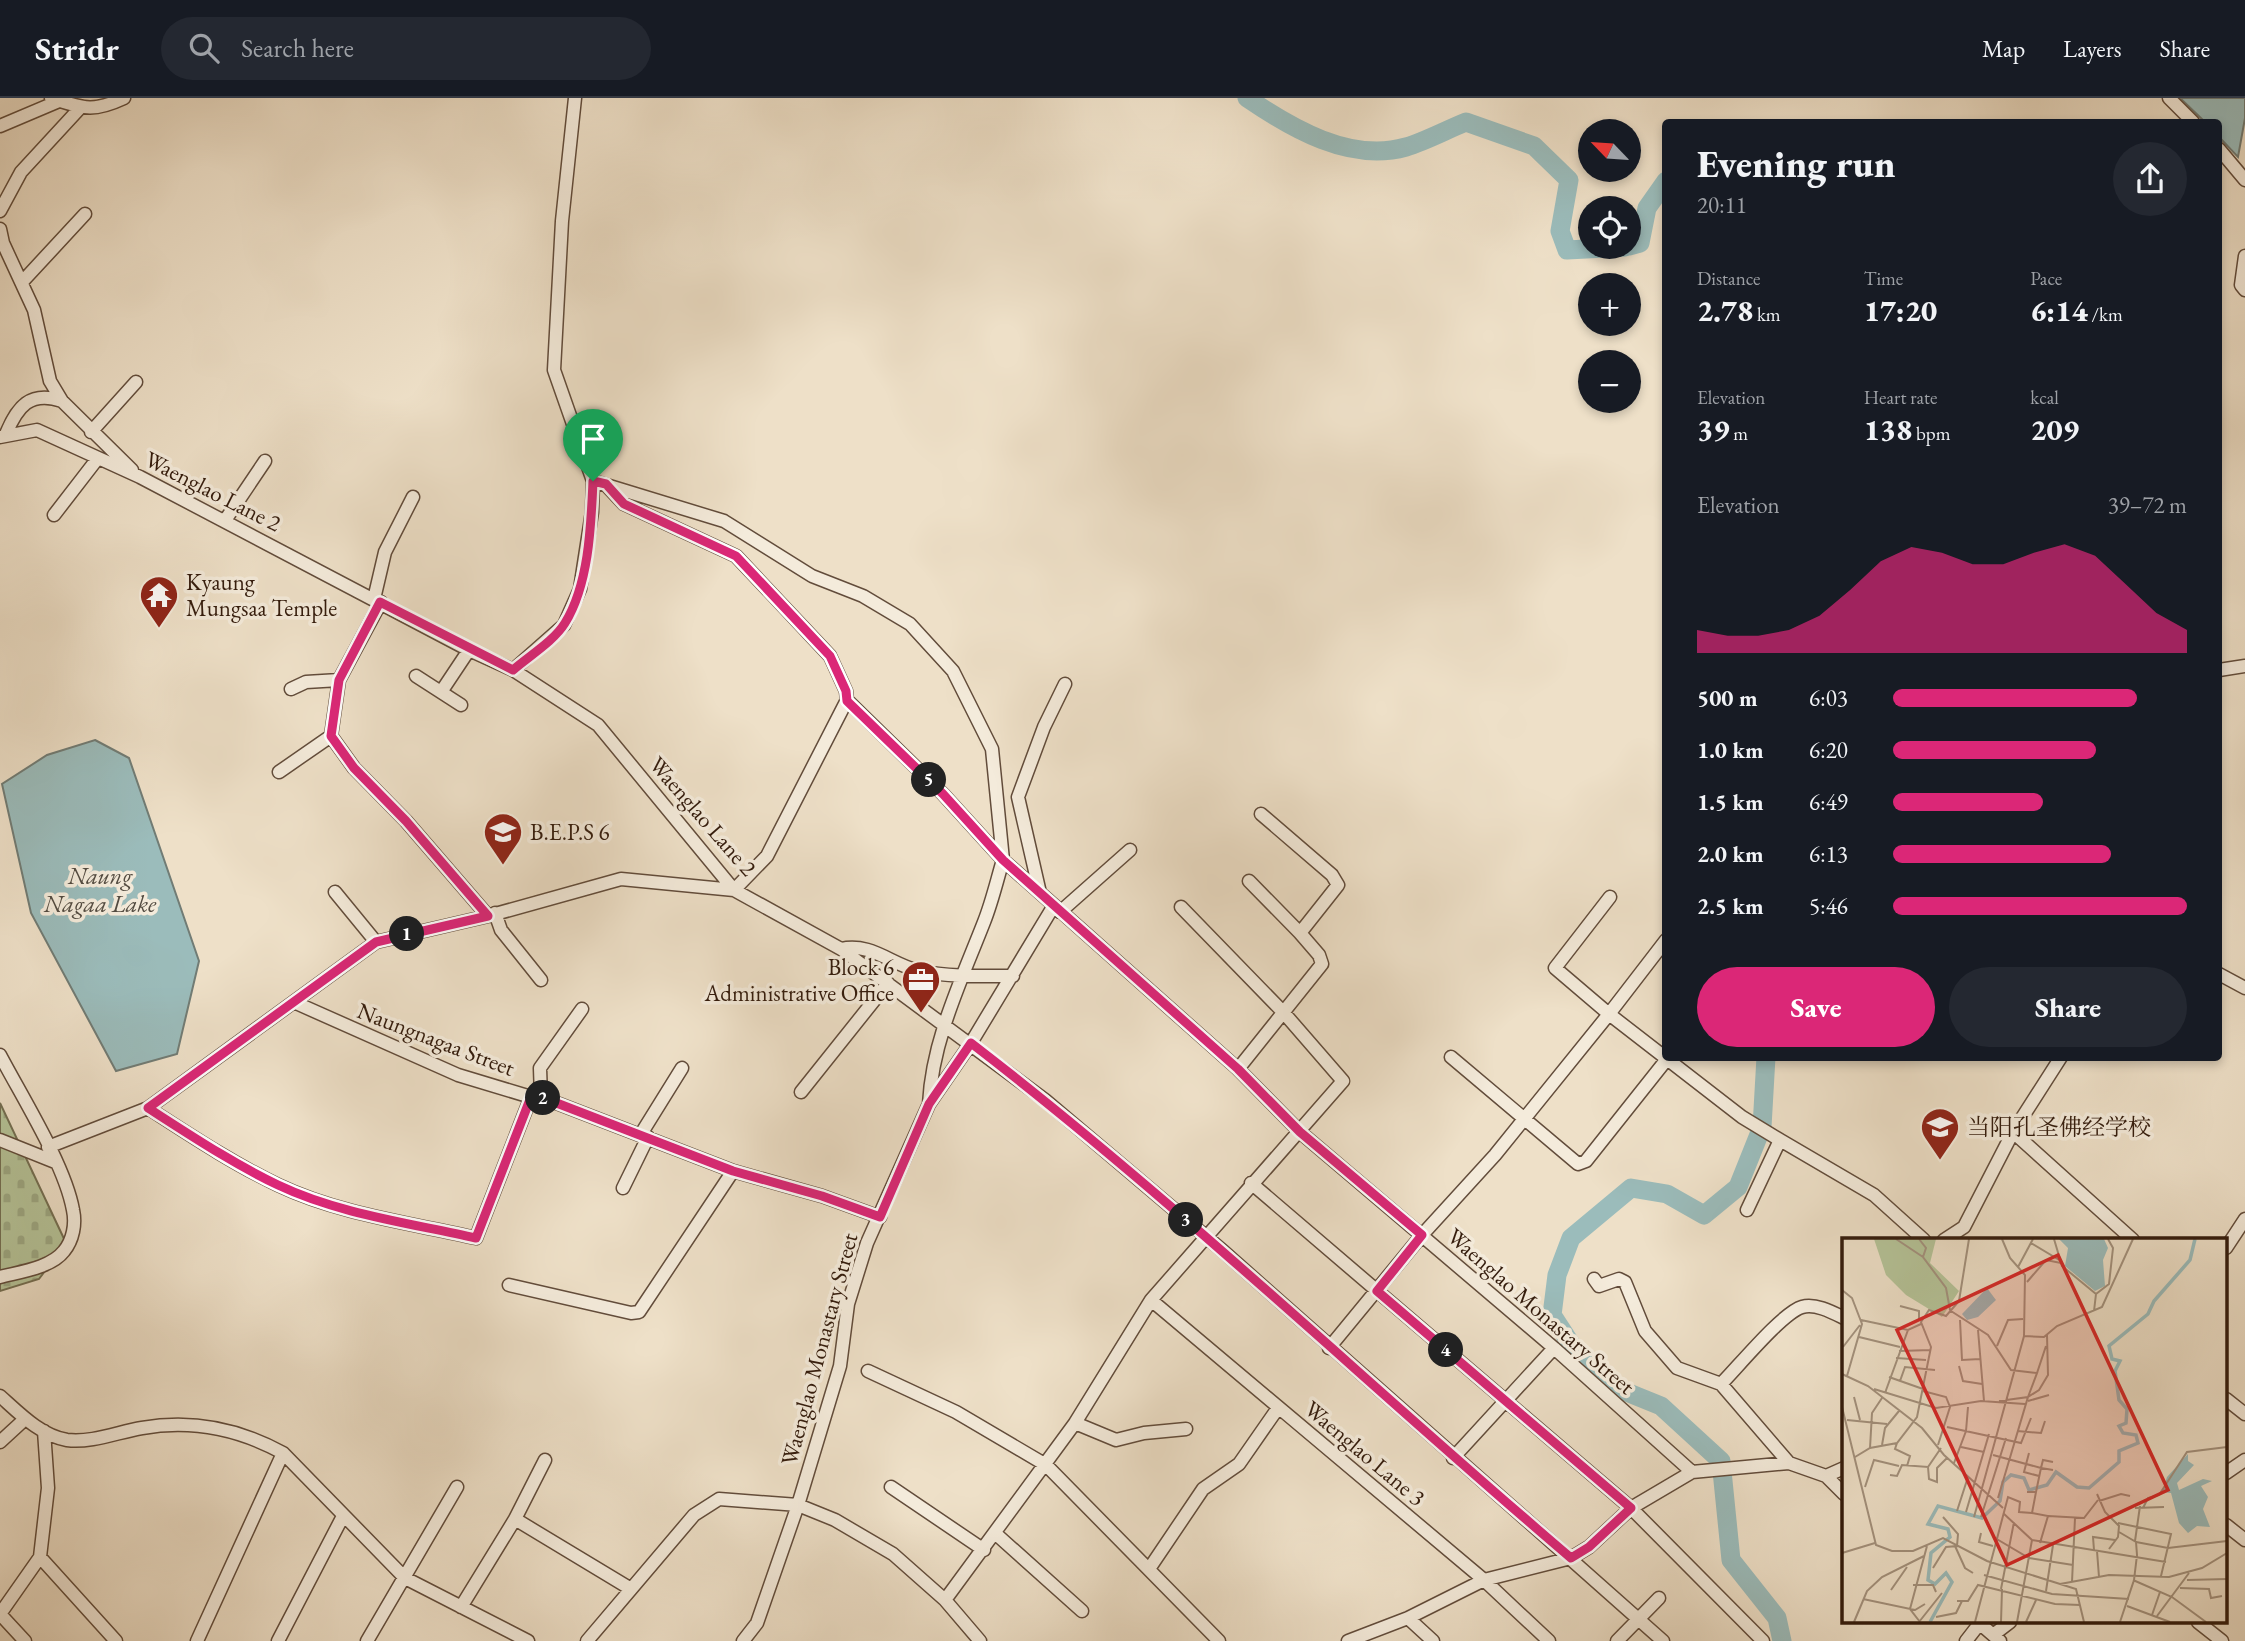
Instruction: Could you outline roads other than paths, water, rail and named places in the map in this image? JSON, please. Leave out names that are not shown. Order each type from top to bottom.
[{"type":"street","points":[[0,126],[55,99],[80,108],[101,109],[124,98]]},
{"type":"street","points":[[48,1147],[148,1108],[296,1003],[376,942],[491,915],[621,879],[734,890],[767,856],[847,701],[846,691],[830,656],[736,556],[624,504],[599,482],[554,370],[562,221],[575,98]]},
{"type":"street","points":[[2169,98],[2190,119]]},
{"type":"street","points":[[0,211],[21,172],[80,108]]},
{"type":"street","points":[[2222,153],[2245,180]]},
{"type":"street","points":[[23,281],[85,214]]},
{"type":"street","points":[[0,229],[3,243],[23,281],[34,310],[50,381],[62,401],[139,477]]},
{"type":"street","points":[[2245,256],[2241,285],[2245,290]]},
{"type":"street","points":[[91,432],[136,382]]},
{"type":"street","points":[[3,436],[16,411],[34,398],[49,397],[62,401]]},
{"type":"street","name":"Waenglao Lane 2","points":[[3,436],[37,430],[226,519],[469,650],[513,670],[598,725],[734,890],[841,949],[1045,1100],[1206,1236],[1453,1458],[1571,1558],[1663,1641]]},
{"type":"street","points":[[54,515],[98,458]]},
{"type":"street","points":[[226,519],[265,461]]},
{"type":"street","points":[[513,670],[564,625],[580,589],[599,482]]},
{"type":"street","points":[[599,482],[724,521],[812,576],[863,596],[909,624],[953,671],[992,749],[1003,860],[985,919],[944,1024],[930,1080],[929,1104]]},
{"type":"street","points":[[413,497],[385,552],[377,600],[339,680],[331,736],[354,768],[491,915],[541,979]]},
{"type":"street","points":[[440,692],[469,650]]},
{"type":"street","points":[[2222,670],[2245,666]]},
{"type":"street","points":[[416,676],[461,705]]},
{"type":"street","points":[[291,690],[306,682],[339,680]]},
{"type":"street","points":[[1040,894],[1018,797],[1044,727],[1065,684]]},
{"type":"street","points":[[847,701],[943,794],[1003,860],[1057,909],[1130,850]]},
{"type":"street","points":[[279,772],[331,736]]},
{"type":"street","points":[[1261,814],[1332,875],[1338,884],[1300,933]]},
{"type":"street","points":[[1238,1069],[1322,964],[1319,955],[1300,933],[1249,881]]},
{"type":"street","points":[[335,892],[376,942]]},
{"type":"street","points":[[1610,898],[1555,968],[1662,1055]]},
{"type":"street","points":[[945,1600],[1076,1423],[1151,1300],[1343,1081],[1284,1013],[1181,907]]},
{"type":"street","name":"Waenglao Monastary Street","points":[[743,1641],[758,1623],[798,1505],[839,1366],[848,1304],[867,1243],[929,1104],[1057,909],[1238,1069],[1300,1132],[1554,1348],[1692,1472]]},
{"type":"street","points":[[1329,1348],[1422,1235],[1524,1118],[1662,945]]},
{"type":"street","points":[[841,949],[853,946],[871,950],[916,970],[962,976],[1013,976]]},
{"type":"street","points":[[2222,976],[2245,988]]},
{"type":"street","points":[[800,1092],[888,983]]},
{"type":"street","name":"Naungnagaa Street","points":[[296,1003],[458,1075],[536,1097],[733,1171],[822,1196],[880,1217]]},
{"type":"street","points":[[148,1108],[220,1154],[279,1186],[335,1206],[476,1238],[536,1097],[540,1068],[582,1009]]},
{"type":"street","points":[[0,1055],[55,1162],[73,1209],[74,1226],[63,1253],[51,1261],[0,1277]]},
{"type":"street","points":[[1451,1057],[1524,1118],[1571,1162],[1578,1164],[1586,1161],[1665,1061]]},
{"type":"street","points":[[1670,1061],[1742,1117],[1809,1154],[1874,1195],[1922,1238]]},
{"type":"street","points":[[1947,1238],[1964,1227],[2013,1132],[2058,1061]]},
{"type":"street","points":[[623,1188],[645,1136],[682,1068]]},
{"type":"street","points":[[2013,1132],[2131,1238]]},
{"type":"street","points":[[0,1140],[55,1162]]},
{"type":"street","points":[[1747,1210],[1780,1140]]},
{"type":"street","points":[[509,1285],[631,1313],[639,1312],[733,1171]]},
{"type":"street","points":[[1251,1183],[1631,1508],[1763,1641]]},
{"type":"street","points":[[2228,1245],[2245,1219]]},
{"type":"street","points":[[1594,1279],[1600,1286],[1619,1279],[1625,1282],[1645,1331],[1677,1368],[1721,1384],[1789,1463]]},
{"type":"street","name":"Waenglao Lane 3","points":[[1151,1300],[1484,1580],[1549,1641]]},
{"type":"street","points":[[1721,1384],[1789,1314],[1803,1306],[1822,1308],[1842,1317]]},
{"type":"street","points":[[1453,1458],[1554,1348]]},
{"type":"street","points":[[868,1371],[956,1412],[1046,1465],[1084,1507],[1219,1641]]},
{"type":"street","points":[[0,1396],[25,1419],[66,1440],[90,1439],[145,1427],[231,1429],[283,1453],[405,1578],[528,1641]]},
{"type":"street","points":[[2228,1401],[2245,1414]]},
{"type":"street","points":[[1149,1569],[1203,1489],[1239,1464],[1278,1409]]},
{"type":"street","points":[[2,1435],[25,1419]]},
{"type":"street","points":[[1076,1423],[1116,1440],[1144,1433],[1186,1429]]},
{"type":"street","points":[[25,1641],[0,1614],[40,1557],[48,1488],[44,1431]]},
{"type":"street","points":[[197,1641],[283,1453]]},
{"type":"street","points":[[461,1607],[515,1520],[545,1460]]},
{"type":"street","points":[[2228,1472],[2245,1460]]},
{"type":"street","points":[[1349,1641],[1408,1618],[1484,1580],[1571,1558],[1589,1547],[1631,1508],[1692,1472],[1708,1468],[1744,1468],[1789,1463],[1826,1476],[1842,1492]]},
{"type":"street","points":[[1826,1476],[1842,1469]]},
{"type":"street","points":[[367,1641],[457,1487]]},
{"type":"street","points":[[891,1487],[984,1550]]},
{"type":"street","points":[[587,1641],[694,1514],[719,1499],[798,1505],[835,1520],[893,1554],[945,1600],[980,1641]]},
{"type":"street","points":[[278,1641],[343,1516]]},
{"type":"street","points":[[515,1520],[631,1589]]},
{"type":"street","points":[[2228,1527],[2245,1540]]},
{"type":"street","points":[[996,1534],[1082,1611]]},
{"type":"street","points":[[40,1557],[116,1641]]},
{"type":"street","points":[[1617,1641],[1659,1598]]},
{"type":"street","points":[[1408,1618],[1433,1641]]},
{"type":"street","points":[[1965,1641],[1978,1624]]},
{"type":"street","points":[[1980,1624],[1997,1638],[2008,1624]]},
{"type":"street","points":[[2201,1624],[2222,1641]]},
{"type":"water","points":[[2180,98],[2245,98],[2245,118],[2238,157],[2222,140],[2222,119],[2202,119]]},
{"type":"water","name":"Naung Nagaa Lake","points":[[95,740],[129,758],[199,961],[177,1054],[116,1071],[31,913],[2,784],[47,755]]},
{"type":"waterway","points":[[1247,98],[1283,121],[1322,140],[1364,150],[1385,151],[1406,147],[1466,122],[1534,146],[1569,180],[1560,231],[1567,250],[1578,249]]},
{"type":"waterway","points":[[1641,238],[1647,208],[1662,187]]},
{"type":"waterway","points":[[1766,1061],[1762,1127],[1738,1187],[1704,1215],[1667,1194],[1631,1188],[1571,1238],[1557,1275],[1552,1315],[1582,1361],[1624,1391],[1661,1406],[1721,1461],[1731,1560],[1777,1618],[1782,1641]]},
{"type":"place","name":"Kyaung Mungsaa Temple","points":[[159,629]]},
{"type":"place","name":"B.E.P.S 6","points":[[503,866]]},
{"type":"place","name":"Block 6 Administrative Office","points":[[921,1014]]},
{"type":"place","name":"当阳孔圣佛经学校","points":[[1940,1161]]}]
